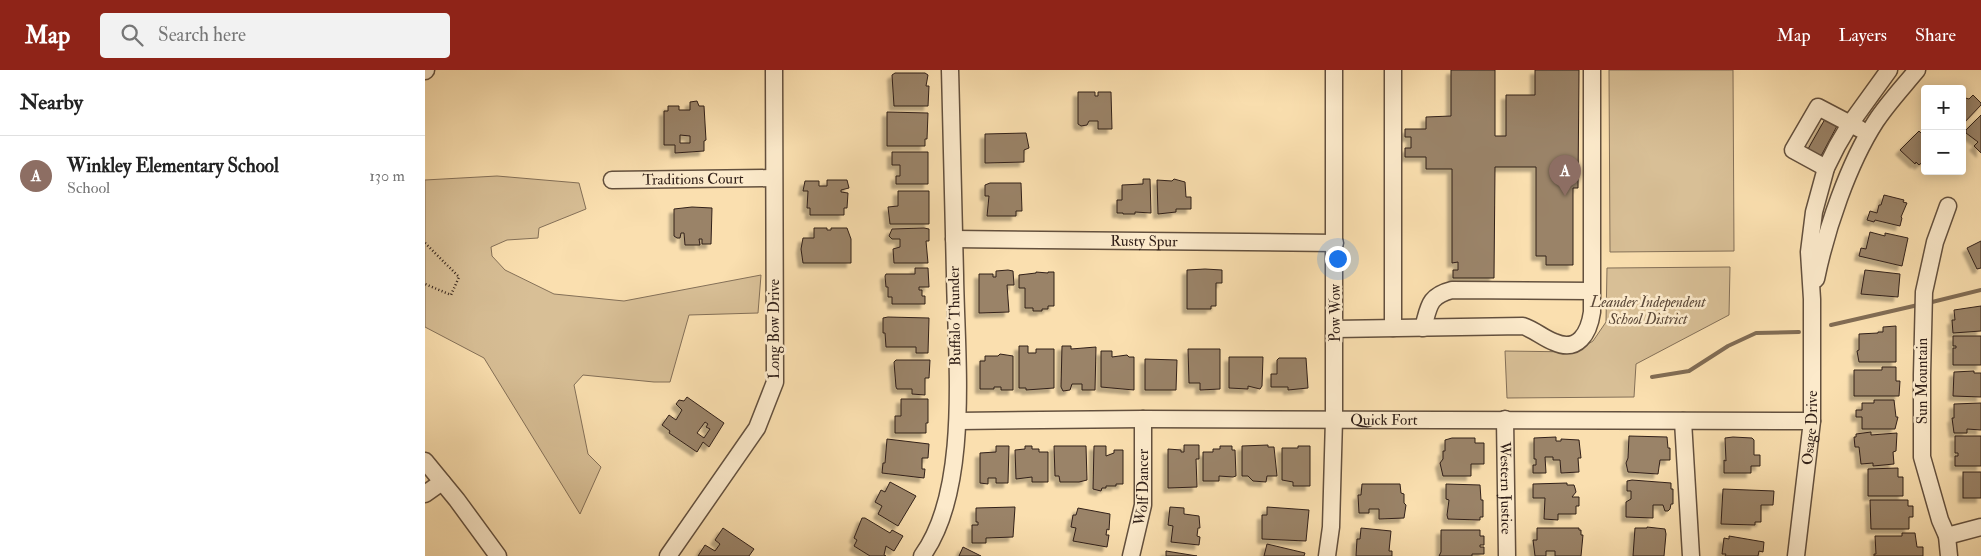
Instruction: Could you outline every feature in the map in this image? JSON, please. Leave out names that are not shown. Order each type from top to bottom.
[{"type":"street","name":"Long Bow Drive","points":[[667,556],[757,428],[775,382],[774,70]]},
{"type":"street","name":"Buffalo Thunder","points":[[922,556],[931,544],[950,491],[958,421],[950,70]]},
{"type":"street","name":"Pow Wow","points":[[1327,556],[1331,527],[1334,419],[1334,70]]},
{"type":"street","points":[[1393,70],[1393,328]]},
{"type":"street","points":[[1335,328],[1523,326],[1536,330],[1556,343],[1568,345],[1585,336],[1590,324],[1591,291],[1592,70]]},
{"type":"street","name":"Osage Drive","points":[[1795,556],[1812,421],[1812,299],[1809,252],[1811,231],[1826,168],[1850,124],[1889,70]]},
{"type":"street","name":"Osage Drive","points":[[1812,299],[1818,266],[1831,221],[1860,151],[1892,99],[1917,70]]},
{"type":"street","points":[[1826,168],[1793,150],[1818,107],[1869,134]]},
{"type":"street","name":"Traditions Court","points":[[612,180],[773,178]]},
{"type":"street","name":"Sun Mountain","points":[[1947,206],[1935,242],[1924,292],[1922,457],[1940,520],[1947,536],[1949,556]]},
{"type":"street","name":"Rusty Spur","points":[[954,239],[1335,243]]},
{"type":"street","points":[[1423,328],[1431,300],[1439,293],[1452,290],[1591,291]]},
{"type":"street","name":"Quick Fort","points":[[958,421],[1143,418],[1812,421]]},
{"type":"street","name":"Wolf Dancer","points":[[1131,556],[1143,505],[1143,418]]},
{"type":"street","name":"Western Justice","points":[[1505,419],[1507,556]]},
{"type":"street","points":[[1683,421],[1691,556]]},
{"type":"street","points":[[425,461],[498,556]]},
{"type":"street","points":[[425,494],[442,482]]},
{"type":"street","points":[[1947,536],[1981,527]]},
{"type":"path","points":[[425,243],[459,277],[451,295],[425,284]]},
{"type":"green space","points":[[1609,70],[1733,70],[1734,251],[1610,252]]},
{"type":"green space","points":[[497,176],[579,183],[586,209],[539,228],[538,238],[507,240],[491,247],[492,256],[505,270],[554,294],[624,301],[761,275],[758,313],[689,315],[670,382],[583,375],[574,385],[588,454],[601,467],[580,514],[484,358],[425,327],[425,180]]},
{"type":"green space","name":"Leander Independent School District","points":[[1730,267],[1729,315],[1636,364],[1634,397],[1507,398],[1505,351],[1575,352],[1593,341],[1606,322],[1607,268]]},
{"type":"building","points":[[1451,70],[1495,70],[1495,136],[1506,136],[1506,95],[1535,95],[1535,70],[1579,70],[1578,188],[1573,188],[1573,265],[1546,265],[1546,256],[1536,256],[1536,167],[1495,167],[1494,278],[1453,278],[1453,270],[1458,270],[1458,262],[1452,263],[1452,169],[1426,169],[1426,157],[1405,157],[1405,148],[1411,148],[1411,137],[1405,137],[1405,129],[1426,129],[1426,117],[1451,116]]},
{"type":"building","points":[[895,73],[925,73],[928,75],[926,86],[929,86],[928,106],[894,106],[892,75]]},
{"type":"building","points":[[1078,92],[1095,92],[1095,96],[1098,96],[1098,92],[1111,92],[1112,129],[1098,129],[1098,121],[1089,121],[1087,125],[1081,126],[1078,124]]},
{"type":"building","points":[[1973,95],[1981,105],[1966,121],[1966,98],[1969,99]]},
{"type":"building","points":[[697,101],[699,106],[704,106],[706,140],[704,141],[704,151],[675,153],[675,145],[664,145],[664,111],[668,111],[668,106],[679,106],[679,110],[690,110],[690,102]],"holes":[[[680,135],[690,136],[690,143],[680,143]]]},
{"type":"building","points":[[887,112],[928,113],[925,146],[887,146]]},
{"type":"building","points":[[1981,115],[1981,153],[1974,146],[1978,142],[1966,133],[1966,130]]},
{"type":"building","points":[[1825,119],[1837,126],[1821,156],[1808,149]]},
{"type":"building","points":[[1919,131],[1921,133],[1921,163],[1919,165],[1916,162],[1915,164],[1900,150]]},
{"type":"building","points":[[1026,133],[1029,148],[1024,150],[1024,162],[985,163],[985,134]]},
{"type":"building","points":[[892,152],[928,152],[928,184],[896,184],[896,176],[900,176],[900,165],[892,165]]},
{"type":"building","points":[[1143,179],[1150,179],[1151,213],[1117,213],[1117,200],[1122,200],[1122,185],[1143,184]]},
{"type":"building","points":[[1174,179],[1185,182],[1186,197],[1191,197],[1191,209],[1176,209],[1176,212],[1158,214],[1157,180],[1172,181]]},
{"type":"building","points":[[827,180],[847,180],[849,188],[841,190],[841,192],[848,193],[847,208],[844,208],[844,215],[810,215],[810,208],[807,208],[808,191],[803,191],[805,181],[819,181],[819,186],[827,186]]},
{"type":"building","points":[[990,183],[1021,183],[1022,211],[1016,211],[1016,216],[987,216],[989,196],[985,196],[985,185]]},
{"type":"building","points":[[898,191],[929,191],[929,224],[890,224],[888,207],[898,206]]},
{"type":"building","points":[[1884,195],[1904,200],[1903,202],[1907,203],[1901,217],[1900,226],[1867,220],[1870,211],[1877,213]]},
{"type":"building","points":[[692,207],[712,208],[711,244],[702,244],[702,239],[699,239],[700,245],[685,245],[684,233],[681,233],[680,238],[674,236],[674,209]]},
{"type":"building","points":[[814,228],[827,228],[827,230],[831,230],[831,228],[847,228],[851,239],[851,263],[803,263],[801,249],[803,238],[814,238]]},
{"type":"building","points":[[892,229],[929,229],[929,241],[926,241],[928,263],[894,263],[893,249],[900,247],[900,239],[892,239],[889,236]]},
{"type":"building","points":[[1870,232],[1885,236],[1885,233],[1908,238],[1902,266],[1859,256],[1861,248],[1866,249]]},
{"type":"building","points":[[1981,241],[1981,268],[1977,269],[1967,248]]},
{"type":"building","points":[[915,268],[928,268],[929,287],[919,287],[919,290],[922,290],[922,296],[925,296],[925,304],[892,304],[892,297],[888,297],[888,287],[886,287],[886,274],[915,274]]},
{"type":"building","points":[[1187,270],[1222,270],[1222,283],[1216,283],[1216,306],[1211,306],[1211,309],[1187,309]]},
{"type":"building","points":[[1865,270],[1900,274],[1898,297],[1861,294]]},
{"type":"building","points":[[996,271],[1013,271],[1014,285],[1007,285],[1009,312],[979,313],[979,274],[993,274],[993,277],[996,277]]},
{"type":"building","points":[[1036,272],[1054,272],[1054,306],[1048,306],[1048,309],[1042,309],[1042,311],[1033,311],[1033,308],[1025,308],[1025,288],[1019,288],[1019,275]]},
{"type":"building","points":[[1981,306],[1981,331],[1953,333],[1952,320],[1955,320],[1954,310]]},
{"type":"building","points":[[883,318],[929,318],[928,353],[916,353],[916,347],[886,347],[885,333],[883,333]]},
{"type":"building","points":[[1896,326],[1896,362],[1859,362],[1857,351],[1859,350],[1859,334],[1883,332],[1883,327]]},
{"type":"building","points":[[1953,336],[1981,336],[1981,365],[1953,365],[1953,348],[1956,348],[1956,346],[1953,346]]},
{"type":"building","points":[[1019,346],[1028,346],[1028,353],[1036,353],[1036,349],[1054,349],[1054,388],[1026,390],[1026,388],[1019,388]]},
{"type":"building","points":[[1062,346],[1071,346],[1071,349],[1096,347],[1095,390],[1082,390],[1082,384],[1072,384],[1070,390],[1063,391],[1061,387]]},
{"type":"building","points":[[1188,349],[1220,349],[1220,389],[1200,390],[1200,383],[1189,383]]},
{"type":"building","points":[[1101,351],[1112,351],[1112,357],[1127,355],[1134,357],[1134,390],[1101,387]]},
{"type":"building","points":[[1000,354],[1013,356],[1013,390],[1001,390],[1001,387],[980,389],[980,361],[985,361],[985,356],[998,356]]},
{"type":"building","points":[[1229,357],[1263,357],[1262,386],[1260,389],[1248,386],[1248,389],[1229,388]]},
{"type":"building","points":[[1279,358],[1306,358],[1308,388],[1288,390],[1288,387],[1271,387],[1271,374],[1277,374],[1277,360]]},
{"type":"building","points":[[1145,359],[1177,360],[1176,390],[1145,390]]},
{"type":"building","points":[[896,360],[930,360],[929,378],[925,378],[925,395],[912,394],[912,389],[897,389],[894,362]]},
{"type":"building","points":[[1882,367],[1896,367],[1896,381],[1900,381],[1899,396],[1854,396],[1854,370],[1882,370]]},
{"type":"building","points":[[1974,371],[1974,373],[1981,373],[1981,397],[1953,396],[1954,372]]},
{"type":"building","points":[[687,397],[724,423],[709,447],[703,442],[697,452],[669,433],[670,431],[662,425],[669,415],[676,420],[682,410],[676,404],[679,400],[684,401]],"holes":[[[705,422],[708,424],[706,427],[710,429],[704,438],[697,433]]]},
{"type":"building","points":[[901,399],[928,399],[926,433],[895,433],[895,416],[901,416]]},
{"type":"building","points":[[1874,400],[1894,400],[1896,417],[1898,417],[1895,429],[1862,429],[1862,417],[1856,417],[1856,410],[1862,410],[1862,403],[1874,403]]},
{"type":"building","points":[[1981,403],[1981,430],[1967,429],[1967,433],[1954,433],[1952,418],[1954,418],[1954,404]]},
{"type":"building","points":[[1871,432],[1871,435],[1897,433],[1896,451],[1893,452],[1894,464],[1873,466],[1873,463],[1861,464],[1859,447],[1855,447],[1854,437],[1856,437],[1856,434]]},
{"type":"building","points":[[1629,436],[1667,437],[1668,448],[1670,448],[1670,460],[1660,460],[1658,474],[1628,472],[1626,463]]},
{"type":"building","points":[[1955,436],[1981,436],[1981,466],[1955,466],[1955,456],[1958,456],[1958,453],[1955,453]]},
{"type":"building","points":[[1556,437],[1556,441],[1561,441],[1561,439],[1579,440],[1581,458],[1578,458],[1579,472],[1561,473],[1560,460],[1553,460],[1553,457],[1545,457],[1546,473],[1533,473],[1533,465],[1536,465],[1536,459],[1534,459],[1534,438]]},
{"type":"building","points":[[1452,438],[1475,438],[1475,443],[1484,443],[1484,464],[1471,464],[1471,476],[1443,476],[1440,463],[1443,459],[1443,451],[1445,451],[1445,440]]},
{"type":"building","points":[[1725,438],[1752,438],[1754,440],[1754,455],[1760,455],[1760,466],[1751,466],[1751,473],[1724,473],[1724,460],[1726,461]]},
{"type":"building","points":[[887,439],[929,444],[928,458],[922,458],[922,469],[925,469],[924,478],[882,473],[883,463],[885,463]]},
{"type":"building","points":[[1184,445],[1199,445],[1199,459],[1196,459],[1197,487],[1168,488],[1168,449],[1184,452]]},
{"type":"building","points":[[1268,445],[1268,447],[1274,447],[1277,476],[1267,476],[1266,482],[1253,481],[1248,476],[1242,476],[1242,446]]},
{"type":"building","points":[[996,446],[1009,446],[1008,483],[996,483],[996,478],[988,478],[988,484],[980,483],[980,453],[996,452]]},
{"type":"building","points":[[1025,446],[1039,449],[1039,452],[1048,452],[1048,482],[1032,482],[1032,477],[1016,479],[1015,450],[1025,449]]},
{"type":"building","points":[[1054,446],[1086,446],[1087,480],[1060,482],[1059,476],[1055,476]]},
{"type":"building","points":[[1094,446],[1106,446],[1106,456],[1114,453],[1114,450],[1123,450],[1123,484],[1106,486],[1101,491],[1093,489]]},
{"type":"building","points":[[1220,446],[1232,446],[1232,450],[1235,450],[1236,476],[1219,476],[1219,481],[1203,481],[1203,452],[1213,452],[1213,449],[1220,449]]},
{"type":"building","points":[[1298,446],[1310,446],[1310,486],[1293,486],[1293,482],[1282,480],[1282,448],[1298,448]]},
{"type":"building","points":[[1898,468],[1898,477],[1903,477],[1903,496],[1868,496],[1868,469]]},
{"type":"building","points":[[1963,472],[1981,472],[1981,498],[1963,498]]},
{"type":"building","points":[[1627,481],[1671,483],[1673,504],[1671,504],[1670,509],[1665,511],[1663,505],[1653,505],[1653,518],[1626,517],[1626,502],[1631,499],[1631,491],[1627,491]]},
{"type":"building","points":[[890,482],[916,496],[898,526],[878,514],[882,506],[875,502],[881,490],[885,492]]},
{"type":"building","points":[[1567,483],[1567,485],[1574,485],[1576,492],[1572,497],[1579,497],[1579,506],[1576,506],[1576,514],[1558,514],[1558,520],[1544,519],[1545,498],[1533,498],[1533,484]]},
{"type":"building","points":[[1362,484],[1400,484],[1401,493],[1404,494],[1404,503],[1406,505],[1404,518],[1379,519],[1379,509],[1369,509],[1369,513],[1359,513],[1358,495],[1361,495]]},
{"type":"building","points":[[1446,484],[1480,485],[1481,500],[1483,500],[1483,517],[1480,517],[1480,520],[1448,519],[1449,500],[1446,499]]},
{"type":"building","points":[[1723,489],[1774,491],[1773,505],[1761,505],[1761,522],[1755,522],[1755,525],[1721,524]]},
{"type":"building","points":[[1870,500],[1908,500],[1908,506],[1913,506],[1913,517],[1909,517],[1909,529],[1871,529]]},
{"type":"building","points":[[1015,507],[1013,537],[986,538],[986,543],[972,543],[972,525],[978,525],[978,522],[976,522],[976,508]]},
{"type":"building","points":[[1170,507],[1184,508],[1184,514],[1199,516],[1200,528],[1198,528],[1197,536],[1200,537],[1199,545],[1171,542],[1173,526],[1168,525]]},
{"type":"building","points":[[1267,507],[1309,510],[1306,541],[1262,539],[1262,515],[1267,515]]},
{"type":"building","points":[[1078,508],[1110,514],[1109,530],[1107,529],[1106,535],[1109,535],[1107,547],[1073,541],[1076,528],[1071,527],[1073,515],[1076,515]]},
{"type":"building","points":[[862,518],[890,533],[892,530],[903,536],[894,551],[886,546],[884,555],[886,556],[870,556],[854,546],[857,540],[854,538]]},
{"type":"building","points":[[723,528],[754,549],[749,556],[698,556],[705,545],[715,551],[720,544],[715,540]]},
{"type":"building","points":[[1361,528],[1391,531],[1389,551],[1392,551],[1392,556],[1356,556],[1357,539],[1360,539]]},
{"type":"building","points":[[1537,528],[1579,528],[1581,535],[1583,535],[1581,556],[1555,556],[1555,551],[1546,551],[1546,556],[1535,556],[1533,540],[1537,540]]},
{"type":"building","points":[[1635,528],[1665,529],[1664,556],[1633,556]]},
{"type":"building","points":[[1441,530],[1480,530],[1480,536],[1484,536],[1484,545],[1480,545],[1480,547],[1484,547],[1484,554],[1439,556],[1441,552]]},
{"type":"building","points":[[1902,533],[1915,533],[1917,547],[1923,547],[1923,556],[1874,556],[1876,554],[1875,536],[1902,536]]},
{"type":"building","points":[[1729,536],[1764,542],[1763,552],[1759,551],[1758,556],[1725,556],[1726,554],[1722,554],[1724,538],[1729,539]]},
{"type":"building","points":[[1267,544],[1305,553],[1304,556],[1264,556]]},
{"type":"building","points":[[963,547],[981,556],[959,556]]},
{"type":"building","points":[[1166,551],[1197,556],[1166,556]]},
{"type":"waterway","points":[[1928,303],[1981,290]]},
{"type":"waterway","points":[[1831,325],[1918,305]]},
{"type":"waterway","points":[[1652,377],[1689,371],[1728,346],[1756,333],[1799,332]]},
{"type":"place","name":"Winkley Elementary School","points":[[1565,196]]}]
